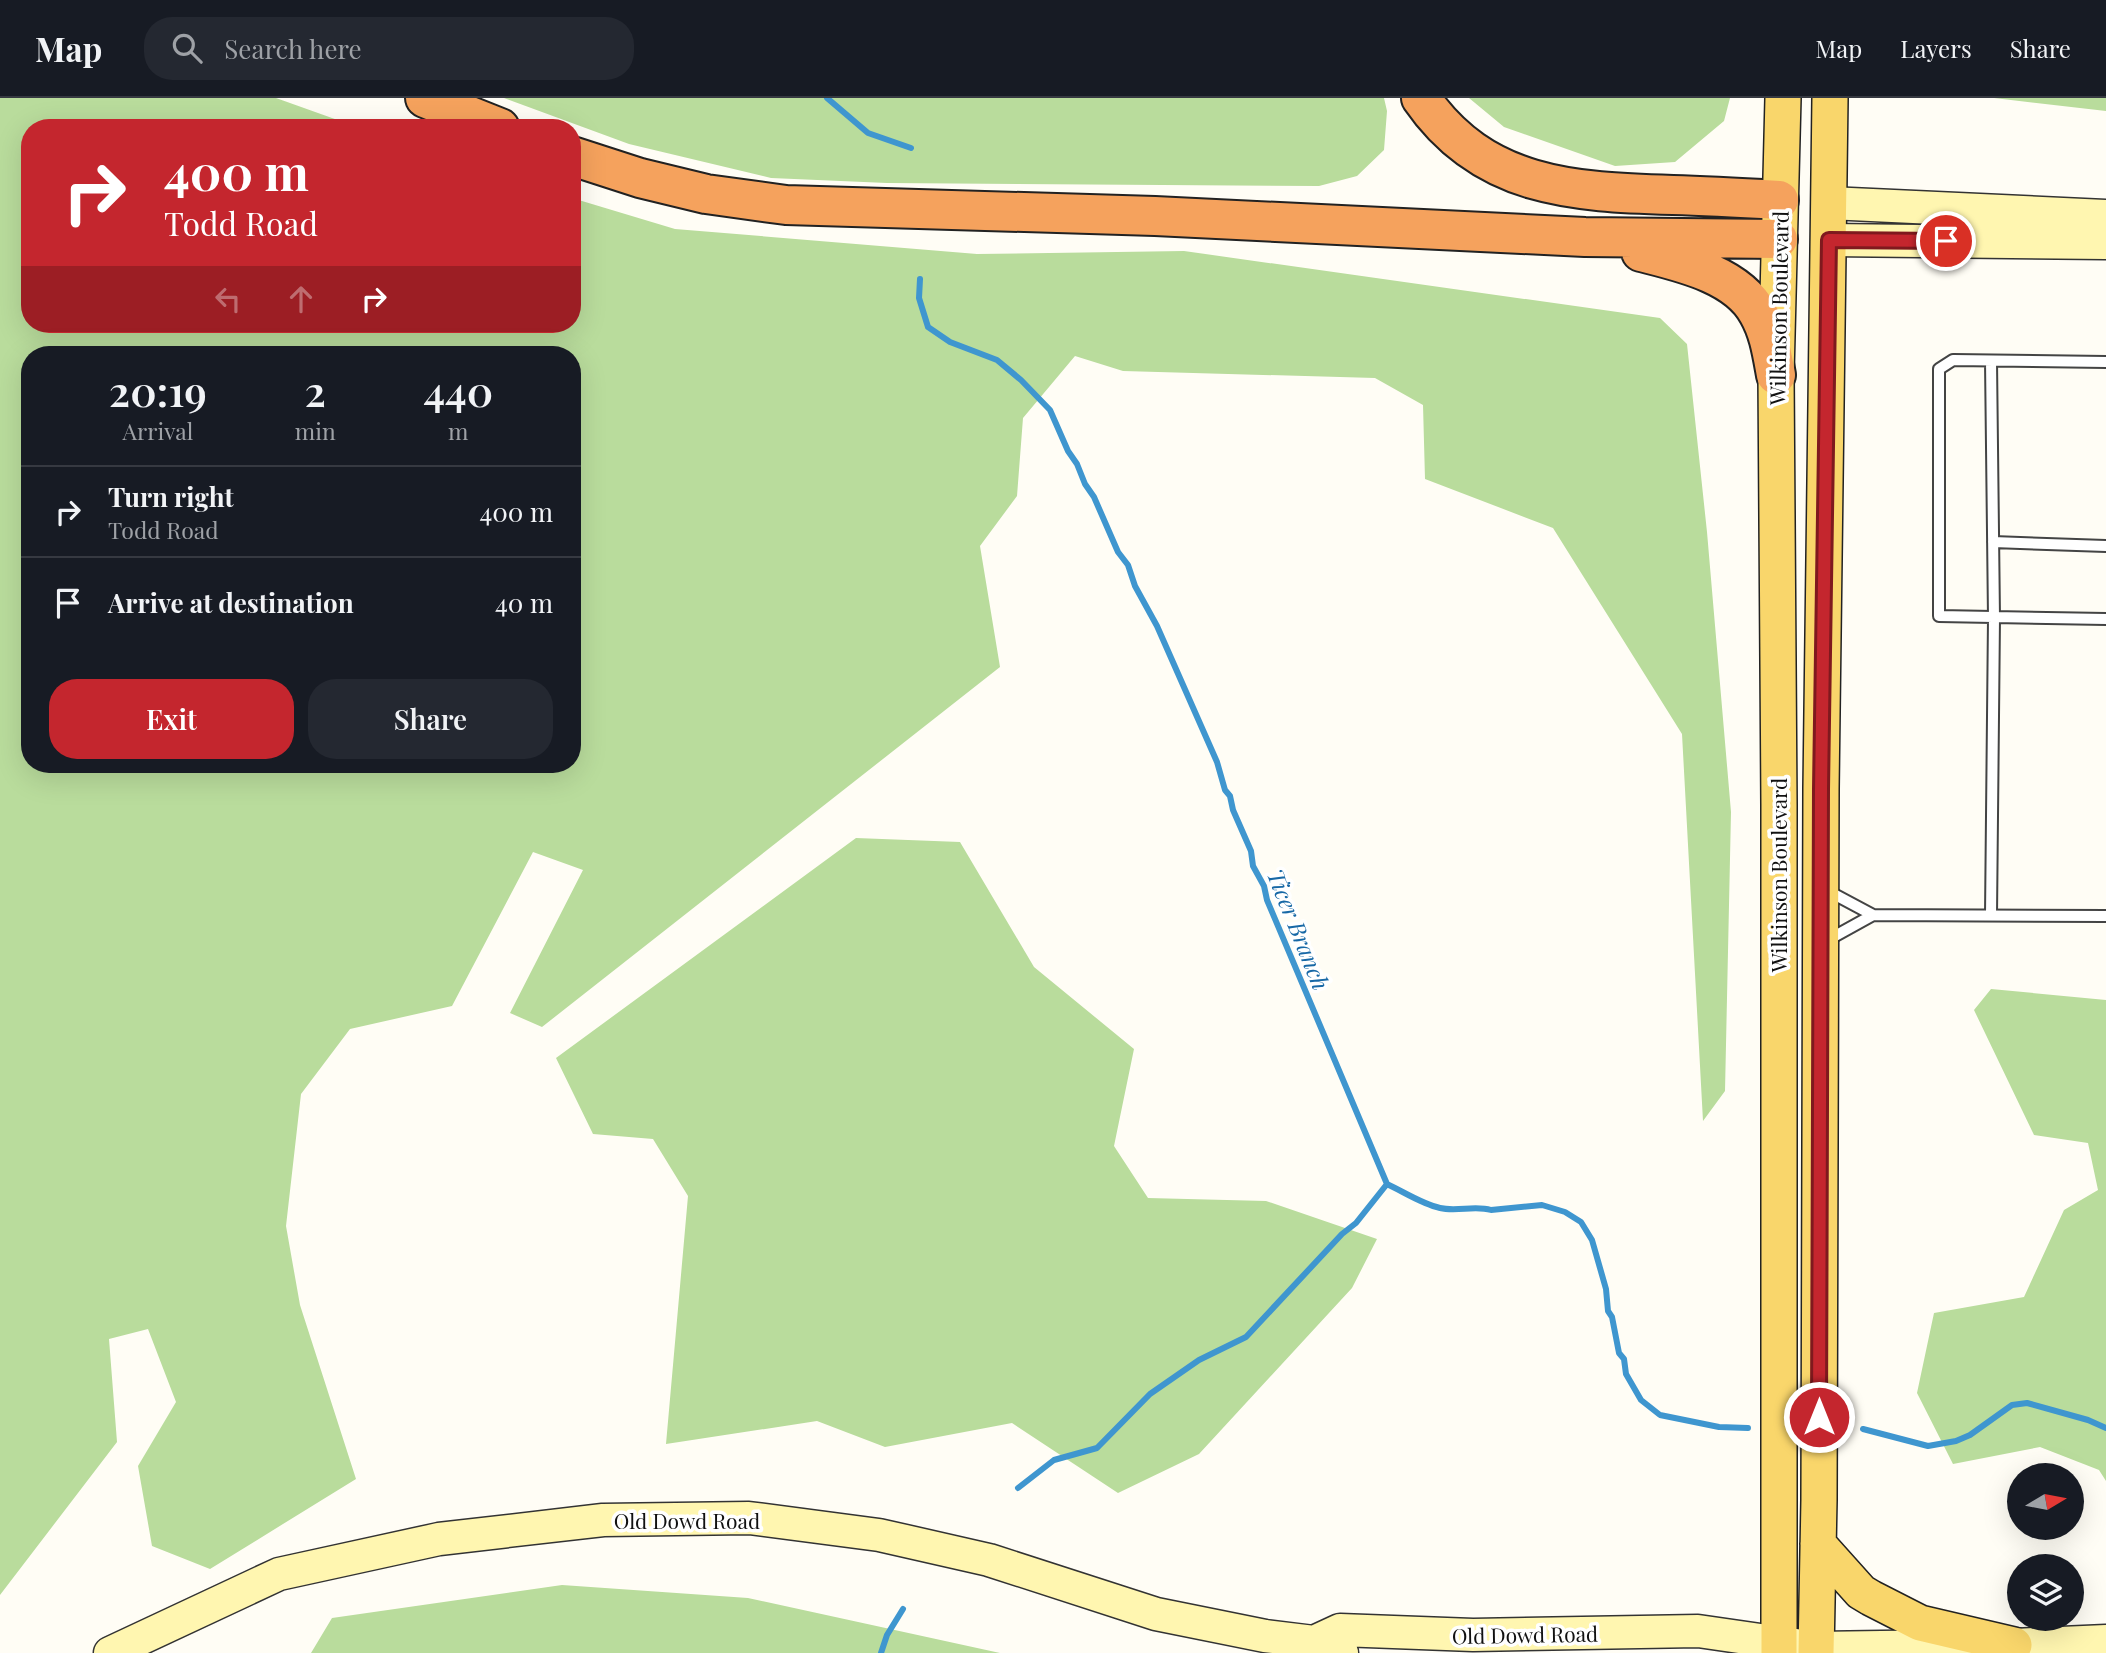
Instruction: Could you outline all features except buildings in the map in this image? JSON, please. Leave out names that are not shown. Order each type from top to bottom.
[{"type":"highway","points":[[425,98],[478,119]]},
{"type":"highway","points":[[1421,98],[1433,116],[1462,145],[1497,166],[1533,180],[1578,190],[1779,200]]},
{"type":"highway","points":[[581,159],[640,178],[706,194],[786,205],[1155,216],[1585,237],[1778,239]]},
{"type":"highway","points":[[1585,237],[1683,263],[1714,276],[1741,292],[1758,311],[1769,338],[1776,375]]},
{"type":"main road","name":"Wilkinson Boulevard","points":[[1779,1648],[1776,375],[1783,98]]},
{"type":"main road","name":"Wilkinson Boulevard","points":[[1816,1651],[1830,98]]},
{"type":"main road","points":[[1779,200],[1829,203]]},
{"type":"main road","points":[[1778,239],[1829,240]]},
{"type":"main road","points":[[1818,1544],[1861,1592],[1871,1598],[1920,1623],[2014,1645]]},
{"type":"street","points":[[1829,203],[2106,216]]},
{"type":"street","points":[[1829,240],[2106,243]]},
{"type":"street","name":"Old Dowd Road","points":[[110,1653],[279,1574],[426,1542],[603,1520],[749,1518],[879,1535],[989,1560],[1156,1614],[1328,1647],[1340,1630],[1473,1636],[1698,1631],[1779,1648],[1816,1651],[2106,1641]]},
{"type":"lane","points":[[2106,362],[1952,360],[1940,369],[1945,395],[1945,462],[1939,488],[1939,511],[1945,532],[1945,580],[1939,616],[2106,619]]},
{"type":"lane","points":[[1991,361],[1987,396],[1988,512],[1993,556],[1988,579],[1994,618],[1991,915]]},
{"type":"lane","points":[[1939,488],[1952,489]]},
{"type":"lane","points":[[1939,511],[1952,511]]},
{"type":"lane","points":[[1990,537],[2106,547]]},
{"type":"lane","points":[[1981,556],[1993,556]]},
{"type":"lane","points":[[1821,887],[1873,915],[2106,916]]},
{"type":"lane","points":[[1821,944],[1873,915]]},
{"type":"green space","points":[[0,98],[276,98],[335,119],[21,119],[21,333],[581,333],[581,201],[675,229],[977,254],[1184,251],[1660,318],[1687,344],[1707,532],[1731,812],[1725,1091],[1703,1121],[1682,734],[1553,528],[1425,479],[1423,405],[1375,378],[1123,371],[1075,356],[1023,418],[1017,496],[980,546],[1000,667],[542,1027],[510,1013],[583,870],[533,852],[452,1006],[350,1029],[301,1094],[286,1226],[300,1305],[356,1479],[210,1569],[152,1546],[138,1466],[176,1402],[148,1329],[109,1339],[117,1442],[0,1595]]},
{"type":"green space","points":[[504,98],[1384,98],[1387,111],[1384,150],[1357,176],[1319,186],[887,183],[771,178],[629,144],[581,126],[581,119],[561,119]]},
{"type":"green space","points":[[1469,98],[1730,98],[1724,121],[1675,162],[1615,166],[1504,127]]},
{"type":"green space","points":[[1994,98],[2106,98],[2106,111]]},
{"type":"green space","points":[[856,838],[960,842],[1034,967],[1134,1049],[1114,1146],[1148,1198],[1266,1201],[1377,1239],[1352,1288],[1199,1454],[1118,1493],[1012,1423],[885,1447],[817,1421],[666,1444],[688,1196],[653,1139],[593,1134],[556,1058]]},
{"type":"green space","points":[[1991,989],[2106,1000],[2106,1481],[2099,1470],[2040,1447],[1953,1464],[1917,1393],[1934,1313],[2024,1297],[2064,1210],[2098,1190],[2088,1143],[2034,1135],[1974,1010]]},
{"type":"green space","points":[[562,1585],[748,1598],[1000,1653],[311,1653],[332,1618]]},
{"type":"waterway","name":"Ticer Branch","points":[[827,98],[868,133],[911,148]]},
{"type":"waterway","name":"Ticer Branch","points":[[920,279],[919,298],[928,327],[950,342],[997,360],[1050,410],[1157,626],[1217,762],[1225,790],[1230,796],[1233,810],[1251,851],[1253,866],[1264,886],[1267,900],[1387,1184],[1440,1208],[1491,1210],[1542,1205],[1565,1212],[1581,1222],[1592,1240],[1626,1374],[1641,1400],[1660,1415],[1719,1427],[1748,1428]]},
{"type":"waterway","points":[[1018,1488],[1054,1460],[1097,1448],[1150,1394],[1199,1360],[1246,1337],[1342,1234],[1356,1223],[1387,1184]]},
{"type":"waterway","name":"Ticer Branch","points":[[1863,1429],[1928,1446],[1956,1441],[1970,1435],[2012,1405],[2027,1403],[2088,1420],[2106,1428]]},
{"type":"waterway","points":[[881,1653],[887,1635],[903,1609]]},
{"type":"route","points":[[1819,1417],[1821,789],[1829,240],[1946,241]]}]
